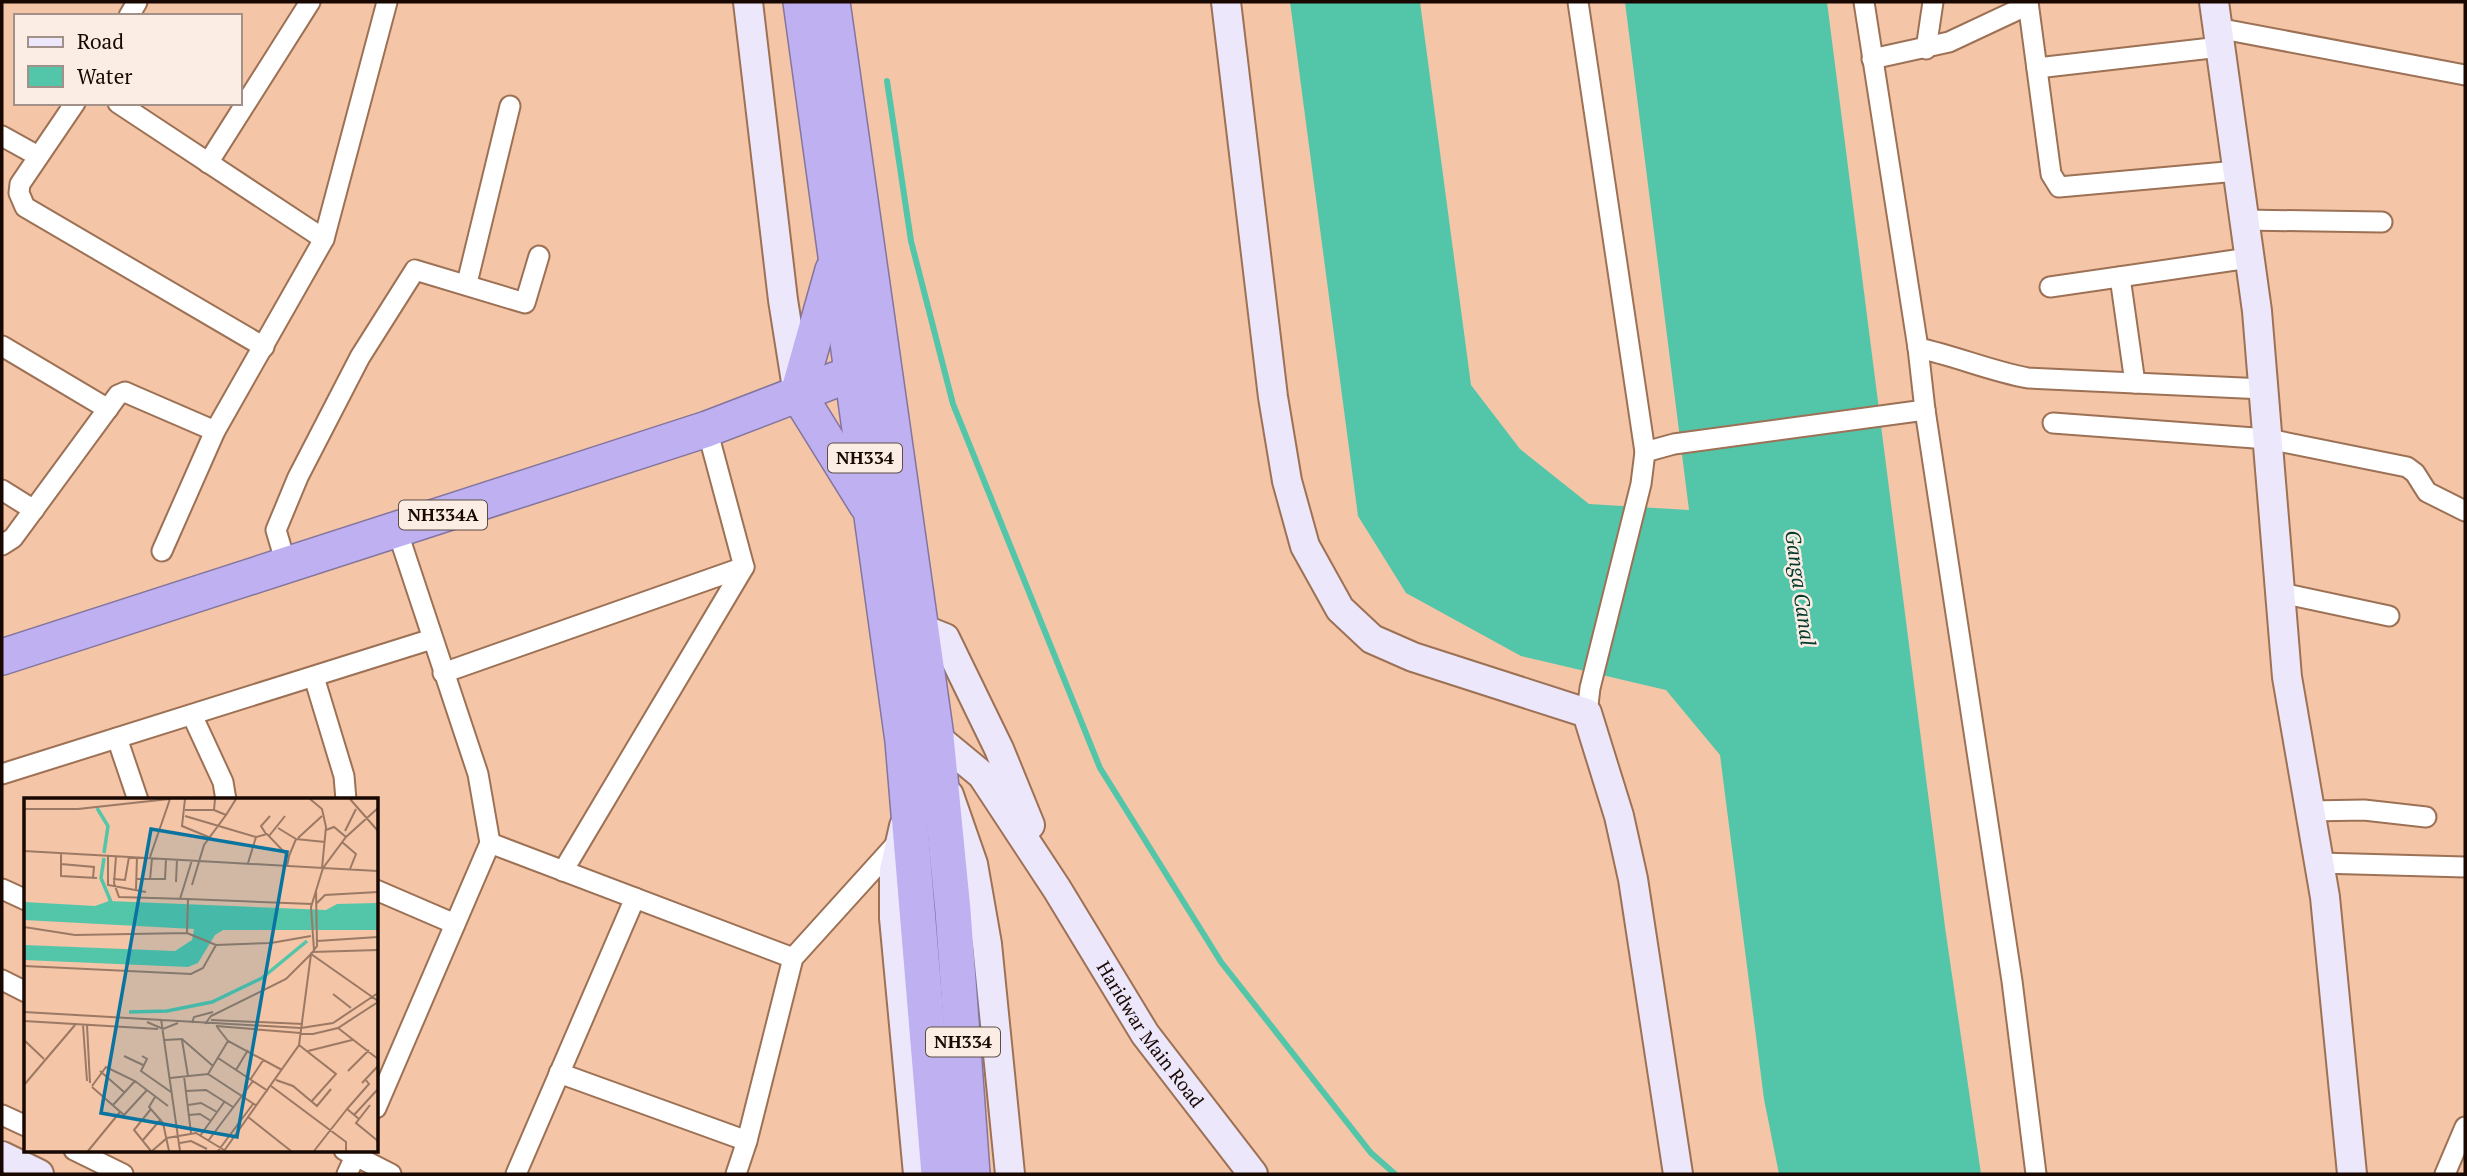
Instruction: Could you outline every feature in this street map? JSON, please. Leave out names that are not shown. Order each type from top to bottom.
[{"type":"highway","name":"NH334","points":[[802,2],[837,253],[867,368],[874,516],[904,630]]},
{"type":"highway","name":"NH334","points":[[832,2],[867,368],[920,739],[904,826],[918,915],[939,1174]]},
{"type":"highway","points":[[837,253],[798,394],[874,516]]},
{"type":"highway","name":"NH334A","points":[[2,657],[707,429],[867,368]]},
{"type":"highway","name":"NH334","points":[[920,739],[941,776],[972,1174]]},
{"type":"street","points":[[208,163],[310,2]]},
{"type":"street","points":[[162,551],[215,432],[324,239],[387,2]]},
{"type":"street","points":[[748,2],[783,300],[798,394]]},
{"type":"street","points":[[1226,2],[1273,397],[1287,481],[1305,546],[1340,609],[1372,639],[1413,657],[1589,701]]},
{"type":"street","points":[[1578,2],[1645,452],[1641,484],[1589,701],[1633,878],[1678,1174]]},
{"type":"street","points":[[1864,2],[2012,981],[2035,1174]]},
{"type":"street","points":[[1926,50],[1933,2]]},
{"type":"street","points":[[1872,59],[1926,50],[2028,4],[2052,174],[2059,187],[2237,171]]},
{"type":"street","points":[[2037,68],[2217,26],[2465,75]]},
{"type":"street","points":[[2217,26],[2264,389],[2287,677],[2319,863],[2352,1174]]},
{"type":"street","points":[[74,105],[20,184],[19,193],[25,207],[264,347]]},
{"type":"street","points":[[121,105],[324,239]]},
{"type":"street","points":[[467,284],[510,106]]},
{"type":"street","points":[[2,136],[38,156]]},
{"type":"street","points":[[2244,220],[2382,222]]},
{"type":"street","points":[[286,564],[275,530],[298,477],[360,357],[415,270],[525,303],[539,256]]},
{"type":"street","points":[[2050,287],[2249,258]]},
{"type":"street","points":[[2120,277],[2135,383]]},
{"type":"street","points":[[2,346],[108,409]]},
{"type":"street","points":[[1918,348],[1955,356],[1993,372],[2028,378],[2264,389]]},
{"type":"street","points":[[2,545],[13,538],[118,395],[125,392],[215,432]]},
{"type":"street","points":[[1645,452],[1674,444],[1925,410]]},
{"type":"street","points":[[2053,424],[2268,439],[2407,467],[2415,473],[2427,492],[2465,510]]},
{"type":"street","points":[[563,871],[744,567],[707,429]]},
{"type":"street","points":[[2,490],[34,510]]},
{"type":"street","points":[[378,1103],[490,843],[478,774],[397,530]]},
{"type":"street","points":[[443,673],[744,567]]},
{"type":"street","points":[[2281,593],[2389,616]]},
{"type":"street","name":"Haridwar Main Road","points":[[904,630],[945,638],[999,749],[1057,889]]},
{"type":"street","points":[[2,774],[432,639]]},
{"type":"street","points":[[314,677],[344,776],[346,798]]},
{"type":"street","points":[[192,715],[223,782],[226,798]]},
{"type":"street","points":[[117,738],[137,798]]},
{"type":"street","name":"Haridwar Main Road","points":[[920,739],[982,775],[1057,889],[1145,1034],[1253,1174]]},
{"type":"street","points":[[941,776],[959,818],[973,864],[987,944],[1010,1174]]},
{"type":"street","points":[[2310,811],[2364,810],[2426,817]]},
{"type":"street","points":[[736,1174],[747,1141],[793,958],[904,826]]},
{"type":"street","points":[[904,826],[894,870],[894,918],[918,1174]]},
{"type":"street","points":[[490,843],[793,958]]},
{"type":"street","points":[[2319,863],[2465,867]]},
{"type":"street","points":[[2,889],[24,899]]},
{"type":"street","points":[[378,891],[455,924]]},
{"type":"street","points":[[516,1174],[635,898]]},
{"type":"street","points":[[2,980],[24,991]]},
{"type":"street","points":[[559,1073],[747,1141]]},
{"type":"street","points":[[2,1115],[24,1125]]},
{"type":"street","points":[[2445,1174],[2465,1127]]},
{"type":"street","points":[[78,1152],[123,1174]]},
{"type":"street","points":[[347,1174],[353,1152],[391,1174]]},
{"type":"street","points":[[2,1156],[40,1174]]},
{"type":"water","name":"Ganga Canal","points":[[1290,2],[1420,2],[1471,385],[1520,449],[1589,504],[1689,510],[1625,2],[1827,2],[1945,927],[1981,1174],[1779,1174],[1764,1099],[1720,755],[1666,690],[1521,656],[1406,593],[1358,516]]},
{"type":"waterway","points":[[887,81],[911,241],[953,404],[1100,768],[1221,962],[1371,1153],[1395,1174]]}]
